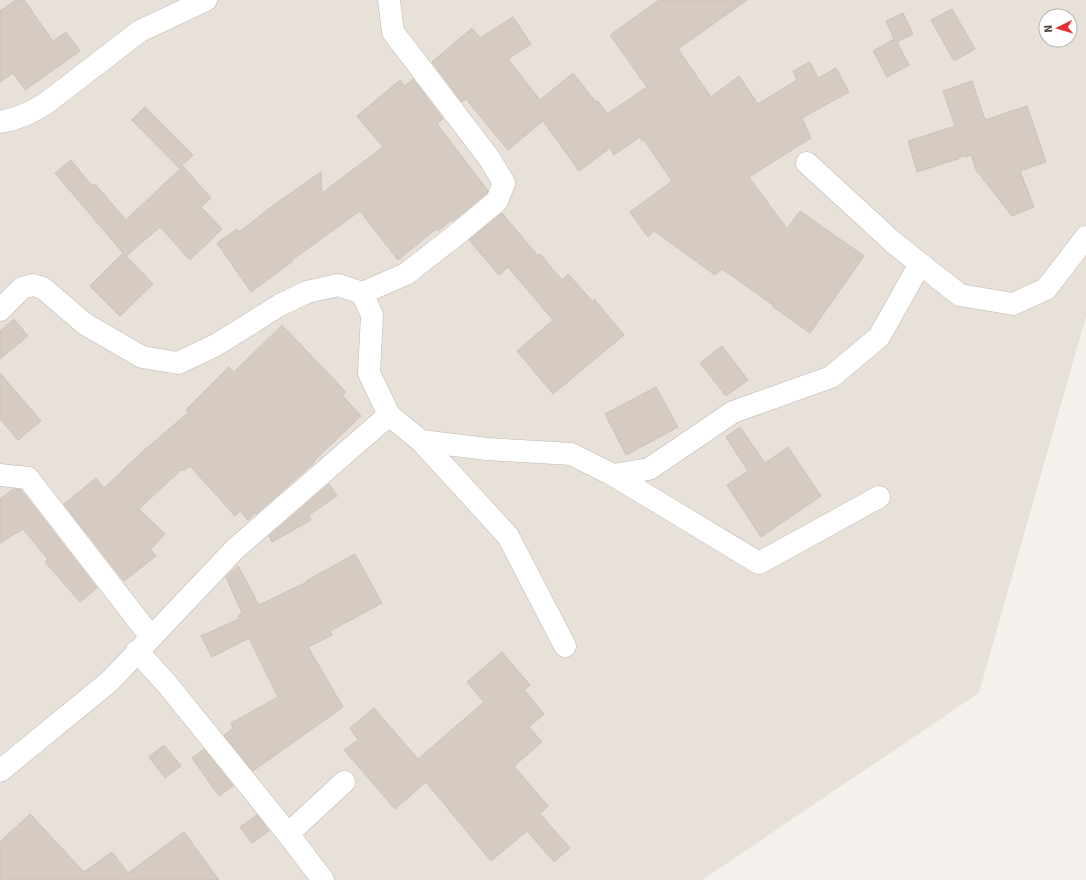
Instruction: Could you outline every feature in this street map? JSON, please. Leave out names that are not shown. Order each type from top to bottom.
[{"type":"street","points":[[0,122],[14,120],[29,114],[45,104],[140,31],[206,0]]},
{"type":"street","points":[[0,310],[22,288],[33,285],[42,288],[85,324],[142,357],[178,363],[216,345],[280,305],[306,292],[338,285],[362,293],[406,274],[456,235],[497,201],[504,183],[489,158],[393,32],[390,0]]},
{"type":"street","points":[[807,163],[894,244],[960,295],[1013,304],[1046,289],[1086,237]]},
{"type":"street","points":[[613,475],[649,469],[733,412],[831,377],[879,337],[920,264]]},
{"type":"street","points":[[362,293],[372,315],[369,374],[389,415],[421,441],[508,536],[565,646]]},
{"type":"street","points":[[0,771],[110,681],[235,549],[389,415]]},
{"type":"street","points":[[421,441],[487,449],[571,454],[613,475],[759,563],[879,497]]},
{"type":"street","points":[[0,475],[28,478],[144,644],[167,684],[288,834],[323,880]]},
{"type":"street","points":[[288,834],[344,782]]},
{"type":"shaded area","points":[[0,0],[1086,0],[1086,316],[979,693],[702,880],[0,880]]},
{"type":"building","points":[[16,0],[24,0],[53,41],[66,32],[80,51],[25,90],[13,73],[0,82],[0,11]]},
{"type":"building","points":[[659,0],[747,0],[678,49],[711,97],[739,76],[758,104],[797,80],[793,71],[810,62],[818,78],[836,68],[849,92],[802,118],[811,138],[749,177],[787,229],[800,211],[864,256],[810,333],[722,269],[715,275],[654,231],[648,237],[630,212],[672,181],[644,140],[642,141],[640,137],[614,155],[610,148],[579,171],[543,121],[508,150],[466,99],[462,102],[432,62],[472,28],[480,38],[513,17],[531,44],[508,59],[540,100],[573,73],[596,102],[598,101],[607,114],[647,87],[610,35]]},
{"type":"building","points":[[952,9],[975,49],[954,61],[931,20]]},
{"type":"building","points":[[903,13],[913,34],[897,42],[909,65],[887,77],[873,51],[894,39],[886,21]]},
{"type":"building","points":[[413,79],[443,119],[437,124],[488,191],[487,193],[453,221],[452,220],[438,231],[436,229],[398,260],[360,211],[292,260],[293,261],[251,292],[217,243],[237,229],[239,232],[275,204],[321,172],[322,193],[383,147],[357,116],[400,80],[404,86]]},
{"type":"building","points":[[972,81],[985,120],[1027,106],[1046,162],[1020,171],[1034,207],[1012,216],[976,170],[971,155],[965,157],[964,155],[958,159],[917,172],[908,141],[955,126],[943,91]]},
{"type":"building","points":[[145,107],[193,155],[179,168],[132,120]]},
{"type":"building","points":[[71,160],[92,186],[95,184],[126,220],[183,166],[211,198],[201,207],[222,229],[190,260],[160,227],[126,256],[153,284],[120,316],[90,286],[123,253],[55,173]]},
{"type":"building","points":[[502,213],[538,256],[540,254],[562,280],[568,274],[594,303],[594,299],[624,335],[553,394],[517,351],[553,320],[508,267],[499,275],[469,240]]},
{"type":"building","points":[[14,319],[28,336],[0,359],[0,331]]},
{"type":"building","points":[[282,325],[346,392],[342,395],[361,416],[314,461],[315,462],[248,520],[240,511],[235,516],[190,466],[183,471],[182,469],[139,509],[165,534],[151,549],[156,556],[124,581],[64,504],[96,478],[104,488],[141,453],[189,412],[186,410],[229,367],[234,372]]},
{"type":"building","points":[[722,346],[748,380],[726,396],[700,363]]},
{"type":"building","points":[[0,373],[41,421],[18,440],[0,419]]},
{"type":"building","points":[[656,387],[678,427],[626,455],[605,414]]},
{"type":"building","points":[[740,427],[765,463],[788,447],[821,496],[761,537],[727,485],[748,471],[726,437]]},
{"type":"building","points":[[329,484],[337,496],[309,515],[311,520],[272,542],[269,536]]},
{"type":"building","points":[[13,489],[21,490],[97,588],[80,602],[45,562],[48,559],[23,529],[0,543],[0,499]]},
{"type":"building","points":[[355,554],[382,603],[330,631],[332,635],[308,647],[343,707],[253,771],[224,735],[233,728],[231,723],[278,697],[249,638],[212,657],[201,636],[239,619],[238,616],[242,613],[226,577],[238,566],[259,605],[307,582],[306,581]]},
{"type":"building","points":[[502,652],[530,685],[524,690],[544,714],[529,727],[542,742],[514,766],[548,806],[540,814],[570,848],[554,862],[527,831],[491,861],[426,782],[395,809],[344,750],[358,740],[350,728],[374,708],[418,759],[484,702],[467,682]]},
{"type":"building","points":[[164,745],[181,766],[165,778],[149,757]]},
{"type":"building","points":[[204,749],[233,786],[219,796],[192,758]]},
{"type":"building","points":[[30,814],[84,872],[112,852],[128,873],[184,832],[219,880],[0,880],[0,842]]},
{"type":"building","points":[[257,815],[269,831],[252,843],[240,827]]}]
